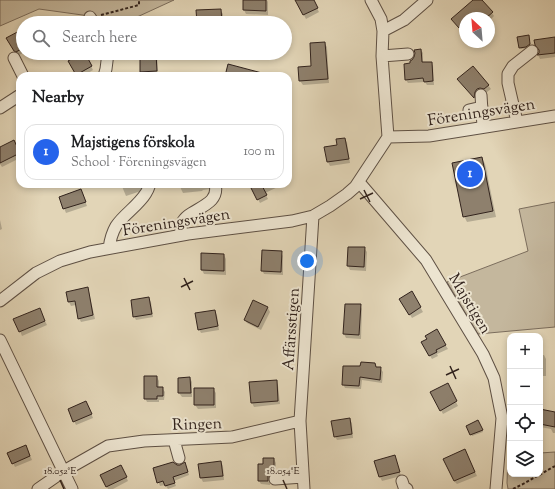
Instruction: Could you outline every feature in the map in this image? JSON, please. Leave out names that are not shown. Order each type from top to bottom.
[{"type":"street","points":[[371,0],[381,19],[383,31],[382,56],[388,137]]},
{"type":"street","points":[[383,31],[404,20],[427,0]]},
{"type":"street","points":[[517,122],[508,83],[508,74],[513,66],[532,51]]},
{"type":"street","points":[[382,56],[408,54]]},
{"type":"street","points":[[14,58],[21,72]]},
{"type":"street","points":[[105,72],[107,60]]},
{"type":"street","points":[[481,95],[483,127]]},
{"type":"street","points":[[0,108],[16,98]]},
{"type":"street","points":[[469,110],[482,107]]},
{"type":"street","name":"Föreningsvägen","points":[[0,301],[36,273],[60,261],[90,252],[180,235],[292,221],[313,216],[330,206],[355,187],[388,137],[429,136],[555,116]]},
{"type":"street","name":"Majstigen","points":[[359,182],[426,260],[483,354],[494,378],[502,418],[496,489]]},
{"type":"street","points":[[109,248],[110,239],[116,227],[124,216],[136,206],[148,188]]},
{"type":"street","points":[[180,235],[182,223],[186,218],[210,202],[216,192],[216,188]]},
{"type":"street","name":"Affärsstigen","points":[[300,421],[313,216]]},
{"type":"street","points":[[0,340],[72,489]]},
{"type":"street","points":[[300,421],[304,489]]},
{"type":"street","name":"Ringen","points":[[38,489],[64,471],[108,446],[144,441],[232,437],[300,421]]},
{"type":"street","points":[[174,440],[179,458]]},
{"type":"street","points":[[275,478],[303,477]]},
{"type":"path","points":[[105,16],[139,5],[139,0]]},
{"type":"path","points":[[513,489],[555,466]]},
{"type":"shaded area","points":[[0,0],[174,0],[139,16],[90,16],[39,9],[23,16],[16,16],[16,19],[0,26]]},
{"type":"shaded area","points":[[555,202],[555,327],[478,334],[447,282],[528,251],[519,209]]},
{"type":"shaded area","points":[[555,452],[555,489],[508,489],[507,477],[543,477],[543,453]]},
{"type":"building","points":[[243,0],[266,0],[266,11],[243,10]]},
{"type":"building","points":[[295,0],[314,0],[318,8],[303,15]]},
{"type":"building","points":[[473,0],[482,0],[493,12],[459,12]]},
{"type":"building","points":[[221,9],[222,16],[196,16],[196,10]]},
{"type":"building","points":[[459,12],[459,28],[451,19]]},
{"type":"building","points":[[16,33],[16,52],[14,51],[6,38]]},
{"type":"building","points":[[529,35],[530,44],[526,47],[519,48],[517,37]]},
{"type":"building","points":[[555,37],[555,53],[537,55],[539,50],[535,45],[534,40]]},
{"type":"building","points":[[325,42],[328,79],[299,81],[298,67],[311,66],[310,43]]},
{"type":"building","points":[[421,49],[422,62],[432,62],[433,81],[424,82],[423,78],[405,80],[404,64],[410,63],[414,57],[414,50]]},
{"type":"building","points":[[89,60],[92,66],[81,72],[74,72],[68,61]]},
{"type":"building","points":[[140,60],[156,60],[157,71],[140,72]]},
{"type":"building","points":[[228,64],[258,72],[226,72]]},
{"type":"building","points":[[473,66],[489,85],[484,89],[477,89],[474,98],[457,79]]},
{"type":"building","points":[[345,138],[349,159],[327,162],[324,147],[337,145],[336,139]]},
{"type":"building","points":[[14,140],[16,144],[16,155],[0,163],[0,147]]},
{"type":"building","points":[[482,157],[493,211],[463,217],[452,163]]},
{"type":"building","points":[[251,188],[263,188],[267,195],[257,200]]},
{"type":"building","points":[[81,189],[86,202],[63,209],[59,197]]},
{"type":"building","points":[[348,247],[365,247],[364,267],[347,266]]},
{"type":"building","points":[[262,250],[282,251],[281,272],[261,271]]},
{"type":"building","points":[[201,253],[224,254],[224,271],[201,270]]},
{"type":"building","points":[[88,287],[93,315],[78,319],[75,301],[68,302],[66,292]]},
{"type":"building","points":[[412,291],[421,307],[409,315],[399,299]]},
{"type":"building","points":[[149,297],[152,314],[133,317],[131,300]]},
{"type":"building","points":[[253,300],[268,307],[258,327],[244,320]]},
{"type":"building","points":[[345,304],[361,304],[359,335],[343,334]]},
{"type":"building","points":[[40,308],[45,321],[19,332],[13,319]]},
{"type":"building","points":[[215,310],[218,326],[198,330],[195,313]]},
{"type":"building","points":[[437,329],[446,345],[436,350],[437,352],[429,356],[421,342],[427,339],[425,336]]},
{"type":"building","points":[[361,362],[375,363],[376,367],[381,367],[380,380],[360,377],[359,386],[342,385],[343,366],[360,366]]},
{"type":"building","points":[[144,376],[157,376],[157,387],[163,387],[163,396],[157,396],[157,399],[144,399]]},
{"type":"building","points":[[190,377],[191,393],[178,393],[178,378]]},
{"type":"building","points":[[277,380],[278,401],[251,403],[249,382]]},
{"type":"building","points":[[448,383],[457,401],[440,411],[430,392]]},
{"type":"building","points":[[194,388],[214,388],[214,405],[194,405]]},
{"type":"building","points":[[86,401],[92,414],[73,422],[68,409]]},
{"type":"building","points":[[543,410],[555,412],[555,427],[543,425]]},
{"type":"building","points":[[350,418],[352,434],[334,437],[331,421]]},
{"type":"building","points":[[478,420],[483,430],[470,435],[466,426]]},
{"type":"building","points":[[26,445],[30,456],[12,464],[7,453]]},
{"type":"building","points":[[465,449],[475,472],[454,481],[443,459]]},
{"type":"building","points":[[395,455],[400,472],[379,477],[374,461]]},
{"type":"building","points":[[263,458],[274,458],[274,472],[268,476],[268,481],[258,481],[258,464],[263,464]]},
{"type":"building","points":[[221,461],[223,476],[200,478],[198,464]]},
{"type":"building","points":[[173,462],[180,465],[185,462],[188,472],[173,477],[175,483],[165,486],[163,481],[157,483],[153,468]]},
{"type":"building","points":[[121,465],[127,477],[106,487],[100,475]]},
{"type":"place","name":"Majstigens förskola","points":[[470,174]]}]
